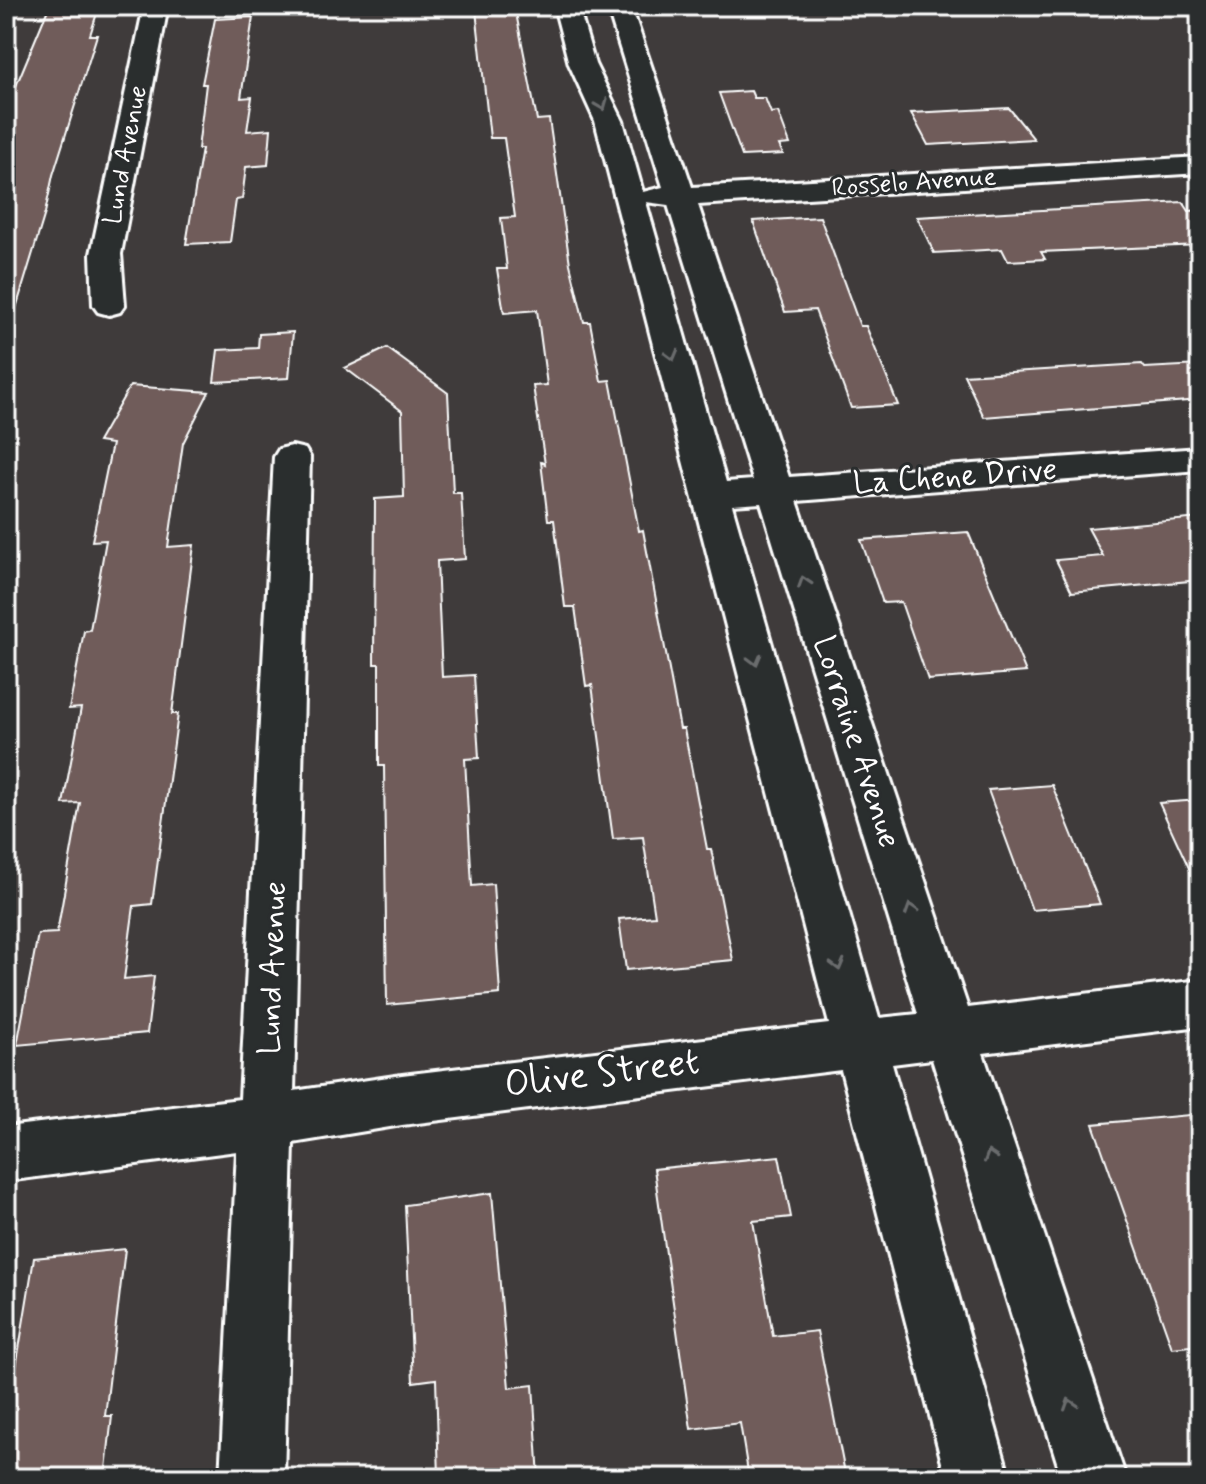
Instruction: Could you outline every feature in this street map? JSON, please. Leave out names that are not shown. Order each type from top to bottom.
[{"type":"street","name":"Lund Avenue","points":[[109,305],[106,254],[156,6]]},
{"type":"street","points":[[566,6],[587,75],[605,107],[978,1478]]},
{"type":"street","points":[[577,47],[602,42],[626,25]]},
{"type":"street","name":"Lorraine Avenue","points":[[626,25],[1094,1478]]},
{"type":"street","name":"Rosselo Avenue","points":[[629,197],[720,195],[1200,165]]},
{"type":"street","name":"Lund Avenue","points":[[252,1478],[292,457]]},
{"type":"street","name":"La Chene Drive","points":[[710,495],[1200,459]]},
{"type":"street","name":"Olive Street","points":[[6,1154],[267,1121],[402,1100],[1200,1003]]},
{"type":"building","points":[[99,7],[90,35],[97,35],[53,175],[45,213],[14,315],[6,314],[6,110],[48,9]]},
{"type":"building","points":[[515,8],[537,120],[549,119],[570,264],[584,322],[590,322],[601,381],[610,380],[639,531],[643,530],[680,729],[684,729],[707,849],[711,849],[733,960],[626,970],[619,919],[655,916],[643,837],[613,839],[592,685],[586,686],[575,607],[565,607],[554,520],[548,520],[541,462],[545,464],[533,386],[547,385],[537,310],[504,313],[497,269],[507,269],[501,218],[515,217],[504,138],[490,138],[476,10]]},
{"type":"building","points":[[253,17],[241,98],[252,97],[247,131],[271,129],[268,165],[246,167],[242,199],[236,200],[230,242],[186,244],[202,149],[198,149],[206,84],[202,84],[215,19]]},
{"type":"building","points":[[751,91],[754,98],[765,98],[771,113],[778,112],[790,144],[779,145],[783,154],[742,156],[719,93]]},
{"type":"building","points":[[1009,108],[1034,139],[928,145],[911,113]]},
{"type":"building","points":[[1183,202],[1189,211],[1200,210],[1200,245],[1041,252],[1045,259],[1008,261],[1002,249],[934,253],[917,217]]},
{"type":"building","points":[[820,217],[860,326],[866,326],[898,405],[851,408],[815,310],[785,312],[753,221]]},
{"type":"building","points":[[293,332],[289,378],[214,382],[218,350],[258,348],[259,334]]},
{"type":"building","points":[[387,348],[448,393],[453,493],[461,493],[465,559],[437,561],[442,677],[474,675],[479,758],[465,759],[472,886],[493,884],[500,994],[387,1005],[384,766],[379,766],[379,664],[374,664],[375,499],[404,497],[402,411],[345,368]]},
{"type":"building","points":[[1142,364],[1145,368],[1200,365],[1200,400],[984,417],[964,375]]},
{"type":"building","points":[[130,386],[209,392],[183,443],[168,547],[194,545],[172,714],[178,714],[152,904],[134,906],[124,979],[154,976],[147,1033],[17,1045],[38,934],[57,933],[80,803],[63,804],[81,708],[69,709],[84,631],[90,630],[106,540],[92,541],[112,444],[98,442]]},
{"type":"building","points":[[1200,518],[1200,580],[1072,592],[1056,560],[1103,556],[1088,528]]},
{"type":"building","points":[[968,532],[1026,672],[928,680],[901,602],[883,603],[861,540]]},
{"type":"building","points":[[1052,785],[1100,904],[1032,910],[988,790]]},
{"type":"building","points":[[1200,800],[1200,892],[1159,803]]},
{"type":"building","points":[[1200,1114],[1200,1345],[1172,1348],[1093,1124]]},
{"type":"building","points":[[779,1156],[791,1217],[753,1221],[773,1336],[817,1331],[846,1478],[749,1478],[740,1423],[691,1429],[654,1169]]},
{"type":"building","points":[[492,1193],[509,1388],[533,1385],[539,1478],[439,1478],[436,1379],[413,1382],[405,1205]]},
{"type":"building","points":[[125,1249],[105,1416],[112,1416],[105,1478],[6,1478],[6,1428],[34,1258]]}]
